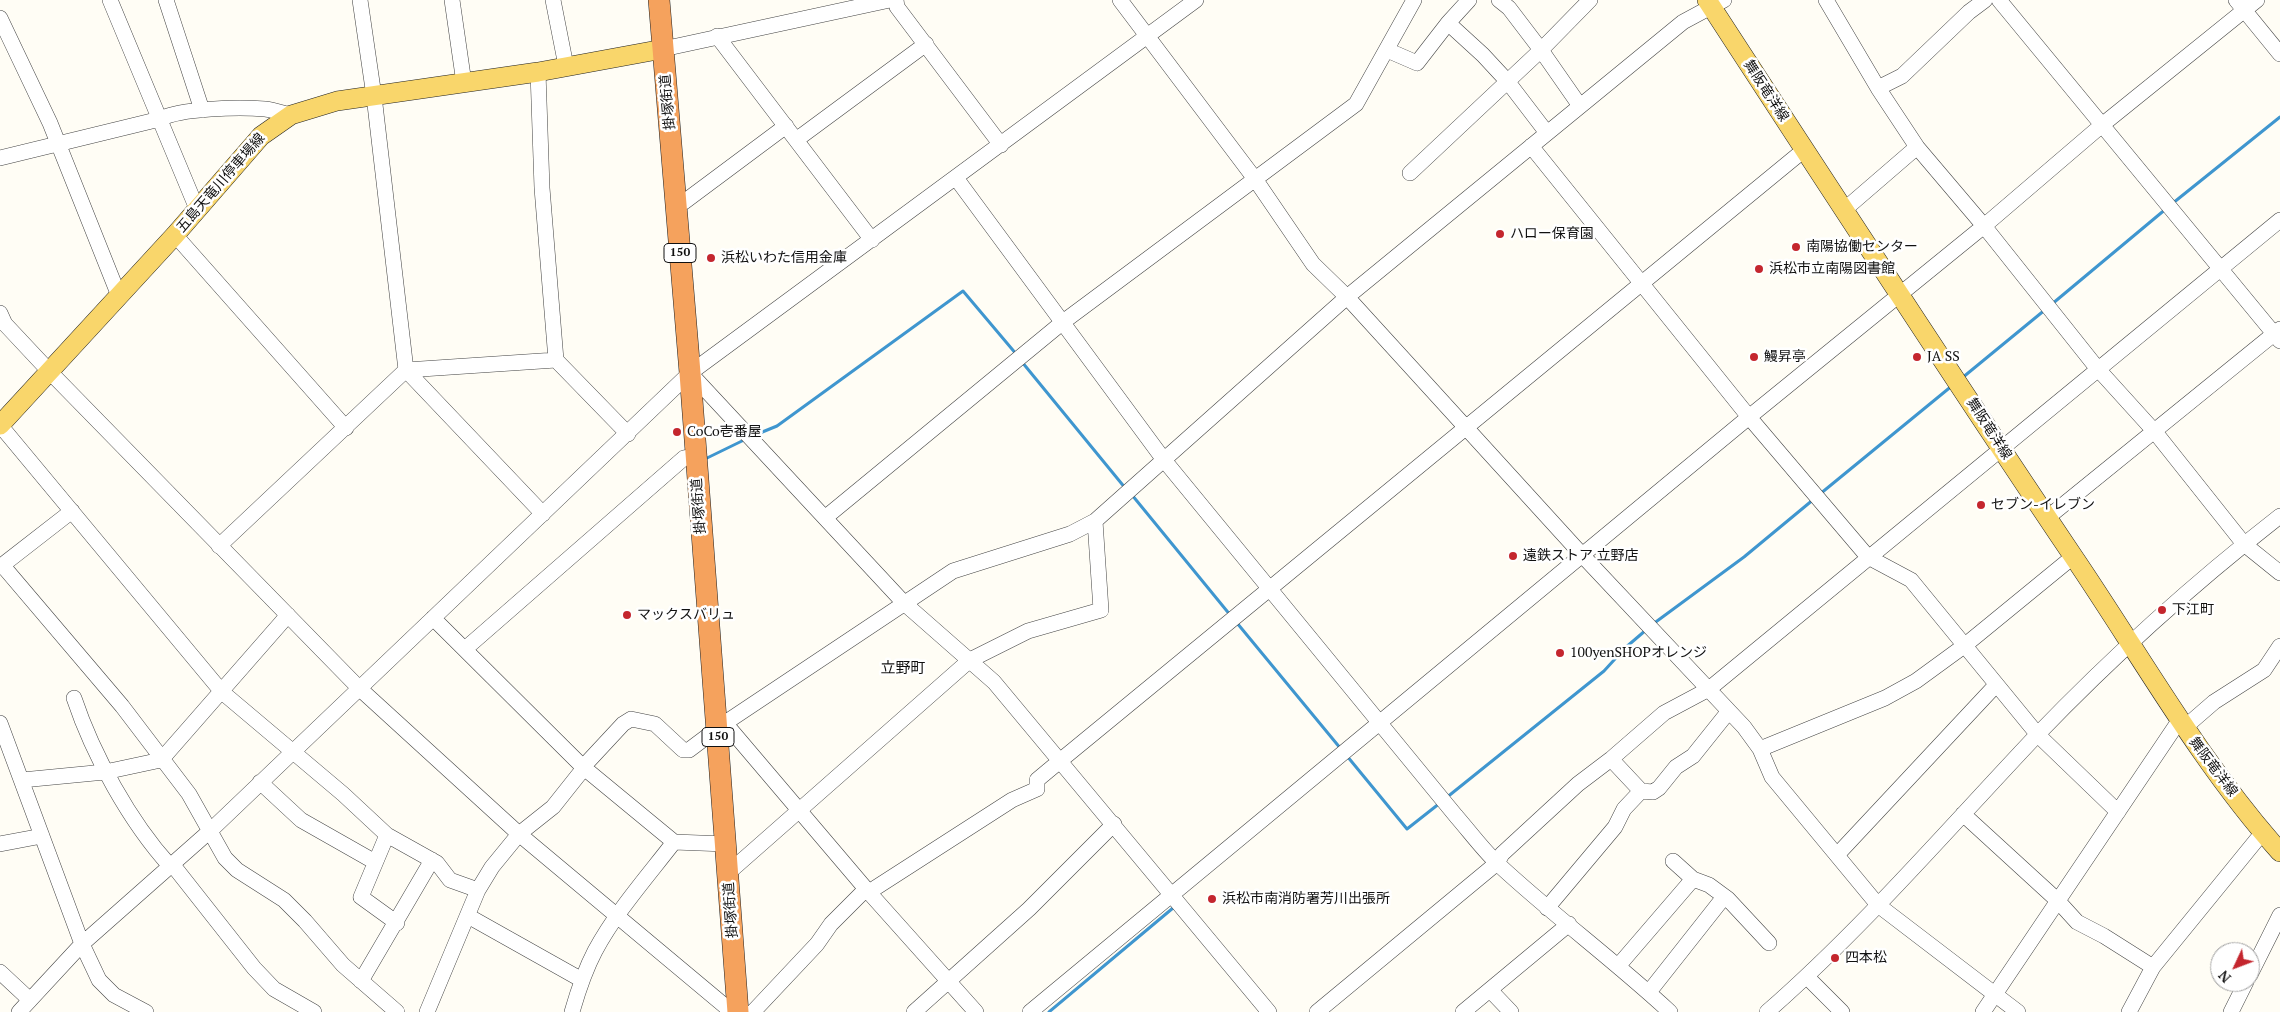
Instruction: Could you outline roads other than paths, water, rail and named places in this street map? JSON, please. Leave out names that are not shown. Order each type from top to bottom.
[{"type":"highway","name":"掛塚街道","points":[[659,0],[696,459],[721,727],[726,844],[738,1012]]},
{"type":"main road","name":"舞阪竜洋線","points":[[1714,2],[1804,150],[2001,449],[2074,556],[2181,724],[2280,852]]},
{"type":"main road","name":"五島天竜川停車場線","points":[[0,425],[175,235],[261,136],[291,115],[337,101],[538,72],[663,49]]},
{"type":"street","points":[[110,0],[196,210]]},
{"type":"street","points":[[166,0],[202,110]]},
{"type":"street","points":[[360,0],[374,96],[406,370],[543,514]]},
{"type":"street","points":[[452,0],[464,82]]},
{"type":"street","points":[[553,0],[566,66]]},
{"type":"street","points":[[663,49],[890,0]]},
{"type":"street","points":[[896,0],[897,7],[1001,145]]},
{"type":"street","points":[[1120,0],[1255,179],[1313,264],[1346,296],[1583,556],[1744,727],[1760,749],[1772,777],[1878,905],[2018,1012]]},
{"type":"street","points":[[19,1012],[82,944],[211,830],[690,373],[1196,0]]},
{"type":"street","points":[[826,517],[1063,322],[1356,104],[1414,0]]},
{"type":"street","points":[[1387,50],[1417,63],[1448,22],[1469,0]]},
{"type":"street","points":[[1500,0],[1541,50],[1580,106]]},
{"type":"street","points":[[1410,173],[1508,82],[1590,0]]},
{"type":"street","points":[[1826,0],[1878,88],[1917,147],[1984,226],[2097,368],[2155,432],[2244,544],[2280,573]]},
{"type":"street","points":[[1878,88],[1902,76],[1969,12],[1985,0]]},
{"type":"street","points":[[1999,0],[2278,334],[2047,518]]},
{"type":"street","points":[[1030,1012],[1749,417],[1984,226],[2240,5],[2257,0]]},
{"type":"street","points":[[427,1012],[478,890],[492,867],[518,834],[553,806],[623,724],[631,719],[654,724],[683,750],[689,750],[954,571],[1070,534],[1095,521],[1346,296],[1683,22],[1714,2]]},
{"type":"street","points":[[2240,5],[2280,54]]},
{"type":"street","points":[[0,18],[59,145],[119,296]]},
{"type":"street","points":[[1448,22],[1483,54],[1508,82],[1547,133]]},
{"type":"street","points":[[717,36],[872,240]]},
{"type":"street","points":[[796,140],[926,44]]},
{"type":"street","points":[[538,72],[542,188],[556,360],[628,434]]},
{"type":"street","points":[[0,158],[160,119],[169,114],[202,110],[265,109],[291,115]]},
{"type":"street","points":[[676,203],[684,202],[786,126]]},
{"type":"street","points":[[1531,146],[1749,417],[1868,557],[1911,580],[2038,734],[2118,812]]},
{"type":"street","points":[[1844,210],[1917,147]]},
{"type":"street","points":[[753,1012],[818,944],[831,924],[868,891],[1012,800],[1037,789],[1037,780],[1061,760],[1804,150]]},
{"type":"street","points":[[956,178],[1164,460],[1497,863],[1547,908],[1619,965],[1670,1012]]},
{"type":"street","points":[[1317,1012],[1497,863],[1502,854],[1578,784],[1664,714],[1709,689],[2097,368],[2280,220]]},
{"type":"street","points":[[175,235],[346,428]]},
{"type":"street","points":[[0,313],[4,324],[359,688],[518,834],[732,1012]]},
{"type":"street","points":[[219,546],[406,370],[556,360]]},
{"type":"street","points":[[690,373],[904,603],[994,682],[1061,760],[1269,1012]]},
{"type":"street","points":[[0,425],[222,692],[293,751],[387,835],[437,863],[450,880],[478,890]]},
{"type":"street","points":[[465,649],[684,458],[696,459]]},
{"type":"street","points":[[72,511],[2,567],[122,706],[161,760],[189,794],[211,830],[225,858],[237,870],[284,900],[306,921],[343,966],[396,1012]]},
{"type":"street","points":[[1767,1012],[1807,977],[1878,905],[2038,734],[2130,644],[2244,544],[2280,516]]},
{"type":"street","points":[[728,873],[970,660],[1028,631],[1101,610],[1095,521]]},
{"type":"street","points":[[1760,749],[1885,698],[1916,681],[1964,646],[2074,556]]},
{"type":"street","points":[[22,780],[105,772],[161,760],[288,615]]},
{"type":"street","points":[[433,618],[584,768],[674,842],[726,844]]},
{"type":"street","points":[[1983,1012],[2057,900],[2181,724],[2264,670],[2280,646]]},
{"type":"street","points":[[1837,854],[1996,685]]},
{"type":"street","points":[[74,698],[105,772],[157,851],[171,865],[267,982],[274,989],[314,1012]]},
{"type":"street","points":[[1611,759],[1641,791],[1653,792],[1676,767],[1692,756],[1729,711]]},
{"type":"street","points":[[0,723],[82,944],[99,980],[114,995],[146,1012]]},
{"type":"street","points":[[721,727],[799,811],[976,1012]]},
{"type":"street","points":[[260,782],[301,820],[375,862]]},
{"type":"street","points":[[1547,908],[1615,827],[1624,810],[1641,791]]},
{"type":"street","points":[[1963,814],[2057,900],[2078,922],[2153,967]]},
{"type":"street","points":[[914,1012],[1029,910],[1114,824]]},
{"type":"street","points":[[2129,1012],[2153,967],[2263,832]]},
{"type":"street","points":[[387,835],[361,897],[397,923]]},
{"type":"street","points":[[0,844],[42,836]]},
{"type":"street","points":[[572,1012],[582,980],[595,951],[617,916],[674,842]]},
{"type":"street","points":[[361,981],[397,923],[432,860]]},
{"type":"street","points":[[1674,861],[1693,879],[1728,898],[1770,943]]},
{"type":"street","points":[[1619,965],[1693,879]]},
{"type":"street","points":[[1649,992],[1724,897]]},
{"type":"street","points":[[2260,954],[2280,915]]},
{"type":"street","points":[[468,916],[582,980]]},
{"type":"street","points":[[1463,1012],[1568,924]]},
{"type":"street","points":[[0,972],[30,1000]]},
{"type":"street","points":[[1807,977],[1842,1012]]},
{"type":"street","points":[[1490,990],[1511,1012]]},
{"type":"street","points":[[2231,1012],[2241,992]]},
{"type":"waterway","points":[[2173,203],[2280,117]]},
{"type":"waterway","points":[[2052,304],[2167,208]]},
{"type":"waterway","points":[[755,435],[777,426],[963,291],[1017,355]]},
{"type":"waterway","points":[[1962,378],[2046,309]]},
{"type":"waterway","points":[[1022,362],[1126,489]]},
{"type":"waterway","points":[[1820,494],[1953,385]]},
{"type":"waterway","points":[[705,459],[744,440]]},
{"type":"waterway","points":[[1132,495],[1231,616]]},
{"type":"waterway","points":[[1653,624],[1744,557],[1814,499]]},
{"type":"waterway","points":[[1237,623],[1341,749]]},
{"type":"waterway","points":[[1446,798],[1604,671],[1625,648],[1646,630]]},
{"type":"waterway","points":[[1347,756],[1407,829],[1440,803]]},
{"type":"waterway","points":[[1049,1012],[1173,908],[1175,909]]},
{"type":"place","name":"ハロー保育園","points":[[1500,234]]},
{"type":"place","name":"南陽協働センター","points":[[1796,247]]},
{"type":"place","name":"浜松いわた信用金庫","points":[[711,258]]},
{"type":"place","name":"浜松市立南陽図書館","points":[[1759,269]]},
{"type":"place","name":"鰻昇亭","points":[[1754,357]]},
{"type":"place","name":"JA SS","points":[[1917,357]]},
{"type":"place","name":"CoCo壱番屋","points":[[677,432]]},
{"type":"place","name":"セブン-イレブン","points":[[1981,505]]},
{"type":"place","name":"遠鉄ストア 立野店","points":[[1513,556]]},
{"type":"place","name":"下江町","points":[[2162,610]]},
{"type":"place","name":"マックスバリュ","points":[[627,615]]},
{"type":"place","name":"100yenSHOPオレンジ","points":[[1560,653]]},
{"type":"place","name":"浜松市南消防署芳川出張所","points":[[1212,899]]},
{"type":"place","name":"四本松","points":[[1835,958]]},
{"type":"district","name":"立野町","points":[[903,669]]}]
